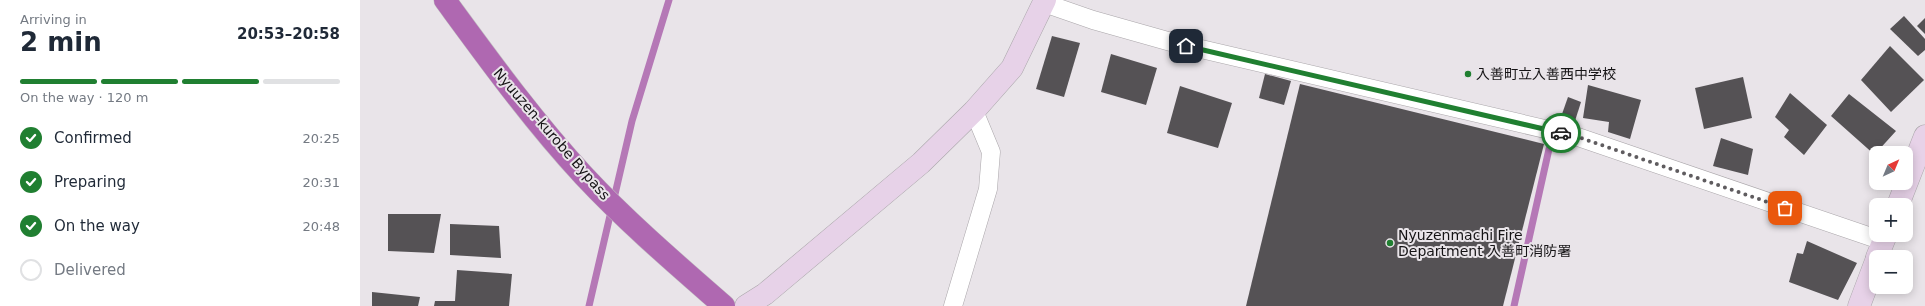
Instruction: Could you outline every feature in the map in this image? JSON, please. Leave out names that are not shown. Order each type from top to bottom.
[{"type":"highway","name":"Nyuuzen-kurobe Bypass","points":[[445,0],[528,110],[584,176],[621,212],[724,306]]},
{"type":"street","points":[[746,306],[765,294],[921,163],[974,111],[1012,68],[1044,2],[1093,20],[1171,42],[1575,136],[1881,249],[1859,306]]},
{"type":"street","points":[[953,306],[988,189],[991,152],[974,111]]},
{"type":"street","points":[[1901,198],[1925,136]]},
{"type":"building","points":[[1904,16],[1925,39],[1925,50],[1918,56],[1890,29]]},
{"type":"building","points":[[1925,18],[1925,34],[1917,26]]},
{"type":"building","points":[[1052,36],[1080,43],[1064,97],[1036,89]]},
{"type":"building","points":[[1890,46],[1924,80],[1891,112],[1861,80]]},
{"type":"building","points":[[1111,54],[1157,68],[1146,105],[1101,92]]},
{"type":"building","points":[[1265,74],[1291,81],[1284,105],[1259,98]]},
{"type":"building","points":[[1743,77],[1752,118],[1704,129],[1695,88]]},
{"type":"building","name":"Nyuzenmachi Fire Department 入善町消防署","points":[[1300,84],[1544,144],[1503,306],[1246,306]]},
{"type":"building","points":[[1588,85],[1641,100],[1630,139],[1608,132],[1609,122],[1583,118]]},
{"type":"building","points":[[1180,86],[1232,103],[1218,148],[1167,133]]},
{"type":"building","points":[[1790,93],[1827,125],[1804,155],[1784,137],[1789,130],[1775,117]]},
{"type":"building","points":[[1849,94],[1896,131],[1882,146],[1869,146],[1869,150],[1831,116]]},
{"type":"building","points":[[1568,97],[1581,102],[1575,121],[1562,114]]},
{"type":"building","points":[[1721,138],[1753,149],[1748,175],[1713,166]]},
{"type":"building","points":[[388,214],[441,214],[434,253],[388,251]]},
{"type":"building","points":[[450,224],[499,226],[501,258],[450,255]]},
{"type":"building","points":[[1807,241],[1857,263],[1838,300],[1789,282],[1797,253],[1803,254]]},
{"type":"building","points":[[457,270],[512,274],[509,306],[434,306],[435,301],[455,301]]},
{"type":"building","points":[[372,292],[420,297],[418,306],[372,306]]},
{"type":"waterway","points":[[589,306],[632,121],[669,0]]},
{"type":"waterway","points":[[1514,306],[1549,149]]},
{"type":"way so far","points":[[1561,133],[1575,136],[1785,208]]},
{"type":"place","name":"入善町立入善西中学校","points":[[1468,74]]},
{"type":"place","name":"Nyuzenmachi Fire Department 入善町消防署","points":[[1390,243]]},
{"type":"route","points":[[1186,46],[1561,133]]}]
